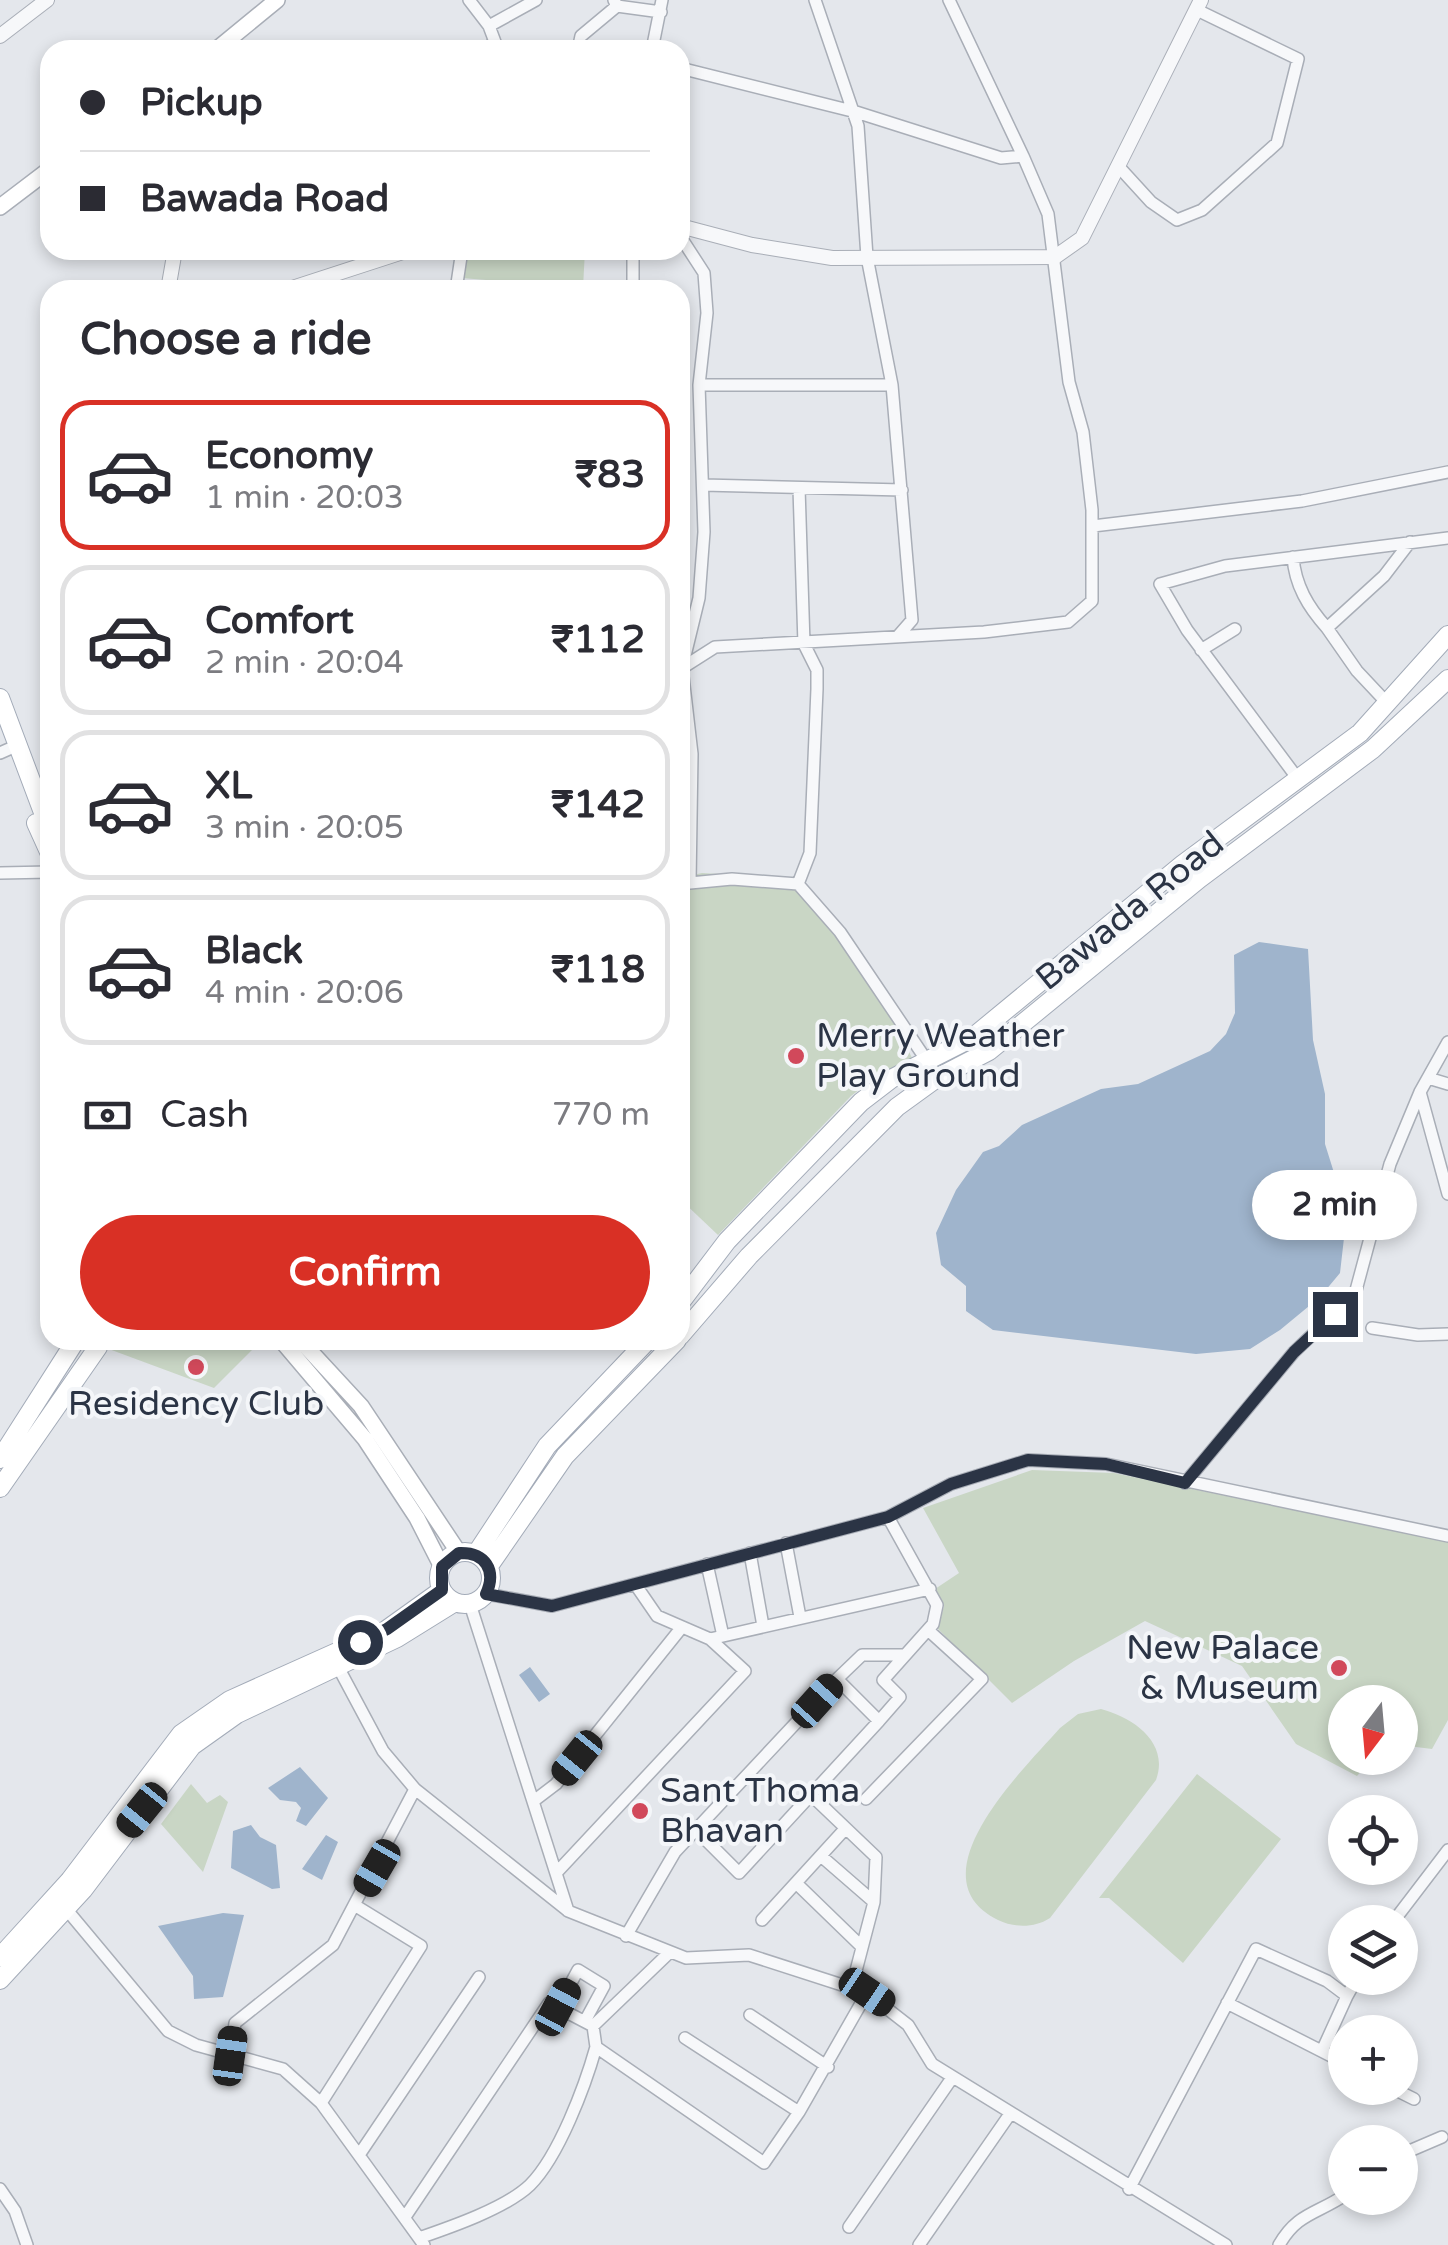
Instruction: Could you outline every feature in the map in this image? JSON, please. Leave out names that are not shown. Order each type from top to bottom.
[{"type":"main road","points":[[217,40],[265,0]]},
{"type":"main road","points":[[228,40],[277,0]]},
{"type":"main road","points":[[0,207],[40,177]]},
{"type":"main road","points":[[0,219],[40,189]]},
{"type":"main road","name":"Bawada Road","points":[[690,1290],[728,1241],[780,1192],[861,1102],[891,1079],[933,1070],[1179,867],[1360,733],[1448,635]]},
{"type":"main road","points":[[690,1324],[749,1256],[798,1212],[933,1070],[989,1051],[1199,878],[1373,749],[1448,679]]},
{"type":"main road","points":[[0,698],[40,804]]},
{"type":"main road","points":[[0,724],[5,751],[40,831]]},
{"type":"main road","points":[[0,1460],[70,1350]]},
{"type":"main road","points":[[0,1488],[96,1350]]},
{"type":"main road","points":[[289,1350],[365,1439],[464,1598]]},
{"type":"main road","points":[[0,1980],[67,1910],[192,1746],[237,1714],[397,1638],[492,1580],[361,1406],[309,1350]]},
{"type":"main road","points":[[475,1558],[547,1446],[638,1350]]},
{"type":"main road","points":[[442,1567],[475,1558],[667,1350]]},
{"type":"main road","points":[[0,1957],[70,1880],[181,1734],[230,1700],[464,1598]]},
{"type":"street","points":[[0,36],[47,0]]},
{"type":"street","points":[[469,0],[490,26],[494,40]]},
{"type":"street","points":[[490,26],[536,0]]},
{"type":"street","points":[[816,0],[856,112],[864,169],[866,257],[892,385],[912,620],[898,636]]},
{"type":"street","points":[[690,662],[714,647],[804,644],[1068,622],[1092,601],[1093,526],[1083,432],[1063,345],[1048,214],[949,0]]},
{"type":"street","points":[[580,40],[615,3],[661,6],[654,40]]},
{"type":"street","points":[[690,228],[792,252],[866,257],[1055,257],[1082,238],[1199,5],[1298,59],[1277,142],[1202,210],[1176,220],[1150,202],[1119,167]]},
{"type":"street","points":[[690,70],[856,112],[1001,158],[1023,156]]},
{"type":"street","points":[[690,244],[704,273],[707,313],[699,385],[703,485],[699,598],[690,633]]},
{"type":"street","points":[[317,280],[378,260]]},
{"type":"street","points":[[699,385],[892,385]]},
{"type":"street","points":[[1093,526],[1302,501],[1448,472]]},
{"type":"street","points":[[703,485],[902,490]]},
{"type":"street","points":[[798,884],[810,853],[817,689],[817,670],[804,644],[799,488]]},
{"type":"street","points":[[1298,780],[1201,650],[1160,584],[1225,566],[1448,538]]},
{"type":"street","points":[[1327,628],[1384,576],[1410,542]]},
{"type":"street","points":[[1292,556],[1294,575],[1305,598],[1388,704]]},
{"type":"street","points":[[1201,650],[1235,629]]},
{"type":"street","points":[[690,738],[690,883],[732,878],[798,884],[840,932],[933,1070]]},
{"type":"street","points":[[0,873],[40,874]]},
{"type":"street","points":[[1185,1483],[1294,1352],[1355,1294],[1390,1164],[1420,1092],[1448,1042]]},
{"type":"street","points":[[1428,1078],[1448,1084]]},
{"type":"street","points":[[1420,1092],[1448,1194]]},
{"type":"street","points":[[1372,1328],[1418,1335],[1448,1334]]},
{"type":"street","points":[[568,1911],[535,1800],[464,1598],[552,1606],[888,1517],[951,1484],[1028,1460],[1106,1464],[1448,1536]]},
{"type":"street","points":[[696,1830],[739,1873],[900,1697],[883,1680],[928,1630],[937,1605],[888,1517]]},
{"type":"street","points":[[786,1543],[800,1617]]},
{"type":"street","points":[[750,1553],[763,1626]]},
{"type":"street","points":[[558,1871],[745,1671],[716,1637],[707,1564]]},
{"type":"street","points":[[635,1584],[657,1616],[716,1637],[930,1589]]},
{"type":"street","points":[[535,1800],[556,1784],[682,1626]]},
{"type":"street","points":[[866,1798],[982,1680],[928,1630]]},
{"type":"street","points":[[626,1936],[675,1852],[837,1679],[862,1655],[903,1655]]},
{"type":"street","points":[[338,1665],[383,1751],[415,1789],[568,1911],[686,1958],[749,1956],[867,1992],[908,2025],[932,2064],[1129,2189],[1226,2245]]},
{"type":"street","points":[[837,1679],[879,1721]]},
{"type":"street","points":[[230,2056],[235,2024],[334,1945],[415,1789]]},
{"type":"street","points":[[810,1794],[876,1856],[874,1902],[852,1986]]},
{"type":"street","points":[[762,1920],[845,1829]]},
{"type":"street","points":[[1406,1905],[1448,1850]]},
{"type":"street","points":[[821,1856],[874,1902]]},
{"type":"street","points":[[796,1883],[862,1948]]},
{"type":"street","points":[[321,2104],[421,1946],[356,1906]]},
{"type":"street","points":[[67,1910],[168,2030],[230,2056],[283,2069],[321,2104],[421,2242],[530,2185],[580,2102],[596,2047],[589,2024],[604,1986],[578,1970],[558,2007]]},
{"type":"street","points":[[1129,2189],[1256,1950],[1327,1980],[1347,1996],[1322,2051]]},
{"type":"street","points":[[589,2024],[670,1952]]},
{"type":"street","points":[[359,2155],[479,1977]]},
{"type":"street","points":[[596,2047],[764,2163],[828,2067],[867,1992]]},
{"type":"street","points":[[404,2217],[550,2003],[589,2024]]},
{"type":"street","points":[[1227,2003],[1328,2054]]},
{"type":"street","points":[[750,2015],[828,2067]]},
{"type":"street","points":[[686,2038],[798,2112]]},
{"type":"street","points":[[849,2228],[952,2078]]},
{"type":"street","points":[[918,2245],[1010,2114]]},
{"type":"street","points":[[1418,2147],[1442,2138]]},
{"type":"street","points":[[0,2190],[15,2211],[27,2245]]},
{"type":"street","points":[[1279,2245],[1300,2216],[1328,2207]]},
{"type":"green space","points":[[463,260],[584,260],[583,280],[462,278]]},
{"type":"green space","name":"Merry Weather Play Ground","points":[[702,873],[788,878],[857,966],[914,1062],[881,1073],[851,1096],[718,1235],[690,1208],[690,876]]},
{"type":"green space","name":"Residency Club","points":[[111,1350],[252,1350],[214,1388]]},
{"type":"green space","points":[[1032,1470],[1114,1473],[1448,1541],[1448,1720],[1432,1749],[1418,1747],[1418,1685],[1328,1685],[1328,1761],[1296,1744],[1242,1666],[1145,1621],[1074,1661],[1012,1703],[938,1629],[944,1606],[935,1589],[959,1573],[923,1508]]},
{"type":"green space","points":[[1101,1709],[1136,1725],[1153,1743],[1159,1766],[1156,1780],[1050,1918],[1024,1926],[998,1920],[974,1901],[966,1878],[970,1851],[983,1823],[1060,1728],[1078,1714]]},
{"type":"green space","points":[[1197,1774],[1281,1839],[1183,1963],[1109,1898],[1099,1898]]},
{"type":"green space","points":[[191,1784],[207,1803],[220,1795],[228,1802],[203,1872],[161,1824]]},
{"type":"water","points":[[1259,942],[1308,949],[1313,1040],[1325,1094],[1325,1144],[1341,1195],[1344,1238],[1340,1273],[1320,1297],[1250,1349],[1196,1354],[993,1330],[966,1311],[966,1286],[941,1265],[936,1233],[956,1190],[983,1152],[999,1146],[1022,1125],[1101,1089],[1138,1084],[1210,1051],[1226,1034],[1235,1013],[1234,955]]},
{"type":"water","points":[[530,1667],[550,1694],[539,1702],[519,1675]]},
{"type":"water","points":[[300,1767],[328,1798],[306,1826],[296,1821],[301,1808],[296,1802],[280,1800],[268,1788]]},
{"type":"water","points":[[251,1825],[260,1837],[276,1845],[280,1888],[272,1889],[231,1868],[233,1831]]},
{"type":"water","points":[[326,1835],[338,1842],[322,1880],[302,1869]]},
{"type":"water","points":[[223,1913],[244,1915],[223,1997],[194,1999],[193,1976],[158,1926]]},
{"type":"place","name":"Merry Weather Play Ground","points":[[796,1056]]},
{"type":"place","name":"Residency Club","points":[[196,1367]]},
{"type":"place","name":"New Palace & Museum","points":[[1339,1668]]},
{"type":"place","name":"Sant Thoma Bhavan","points":[[640,1811]]},
{"type":"route","points":[[360,1642],[387,1629],[442,1590],[442,1567],[448,1558],[459,1553],[476,1554],[489,1566],[492,1580],[486,1594],[552,1606],[888,1517],[951,1484],[1028,1460],[1106,1464],[1185,1483],[1294,1352],[1335,1314]]}]
